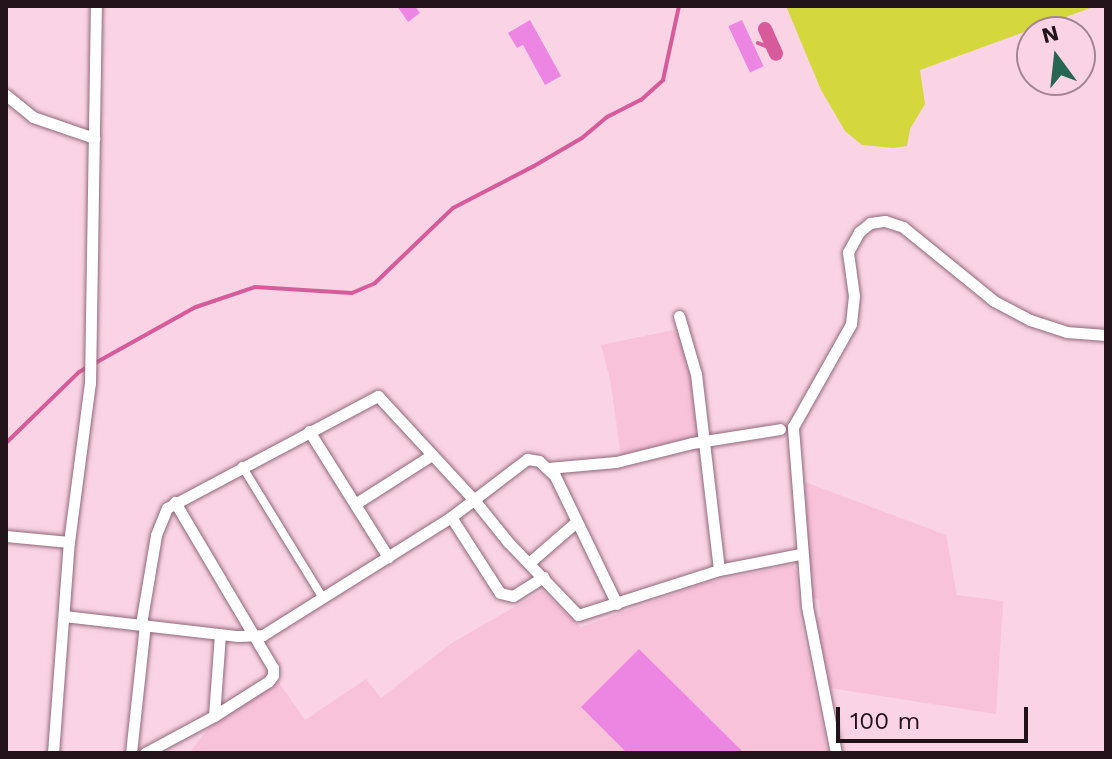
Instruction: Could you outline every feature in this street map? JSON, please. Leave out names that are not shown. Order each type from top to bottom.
[{"type":"street","points":[[53,753],[69,542],[90,383],[96,6]]},
{"type":"street","points":[[6,95],[33,117],[94,138]]},
{"type":"street","points":[[836,753],[800,554],[794,422],[851,324],[854,296],[848,252],[859,232],[870,223],[885,221],[903,227],[994,301],[1030,320],[1066,332],[1106,335]]},
{"type":"street","points":[[679,316],[694,361],[706,441],[719,570]]},
{"type":"street","points":[[131,753],[143,624],[156,535],[167,508],[378,396],[430,456],[475,501],[508,542],[578,615],[719,570],[800,554]]},
{"type":"street","points":[[548,468],[616,462],[706,441],[780,429]]},
{"type":"street","points":[[309,431],[388,557]]},
{"type":"street","points":[[355,504],[430,456]]},
{"type":"street","points":[[64,616],[255,638],[451,517],[527,459],[539,461],[548,468],[617,604]]},
{"type":"street","points":[[242,466],[323,598]]},
{"type":"street","points":[[145,753],[214,716],[269,681],[273,675],[273,668],[175,502]]},
{"type":"street","points":[[451,517],[500,593],[513,596],[543,577]]},
{"type":"street","points":[[530,562],[576,522]]},
{"type":"street","points":[[6,536],[69,542]]},
{"type":"street","points":[[214,716],[220,634]]},
{"type":"shaded area","points":[[786,6],[1096,6],[1068,16],[1016,16],[1016,35],[920,70],[925,104],[910,129],[907,146],[862,145],[845,131],[821,90]]},
{"type":"shaded area","points":[[678,329],[689,357],[697,438],[621,455],[610,379],[601,345]]},
{"type":"shaded area","points":[[805,482],[946,535],[957,595],[1003,601],[996,714],[830,688],[815,621],[821,616],[819,600],[811,597],[806,554]]},
{"type":"shaded area","points":[[793,565],[797,572],[798,610],[828,753],[189,753],[210,727],[278,681],[305,720],[366,679],[381,698],[452,643],[542,591],[581,627],[705,583]]},
{"type":"building","points":[[397,6],[415,6],[420,13],[408,22]]},
{"type":"building","points":[[530,20],[561,76],[545,85],[523,45],[517,48],[508,33]]},
{"type":"building","points":[[742,20],[764,66],[750,73],[728,26]]},
{"type":"building","points":[[639,649],[744,753],[627,753],[581,707]]},
{"type":"waterway","points":[[6,443],[79,372],[196,307],[255,287],[352,293],[375,283],[453,208],[582,138],[607,117],[641,100],[663,80],[679,6]]},
{"type":"waterway","points":[[765,29],[776,54]]},
{"type":"waterway","points":[[758,43],[773,49]]}]
